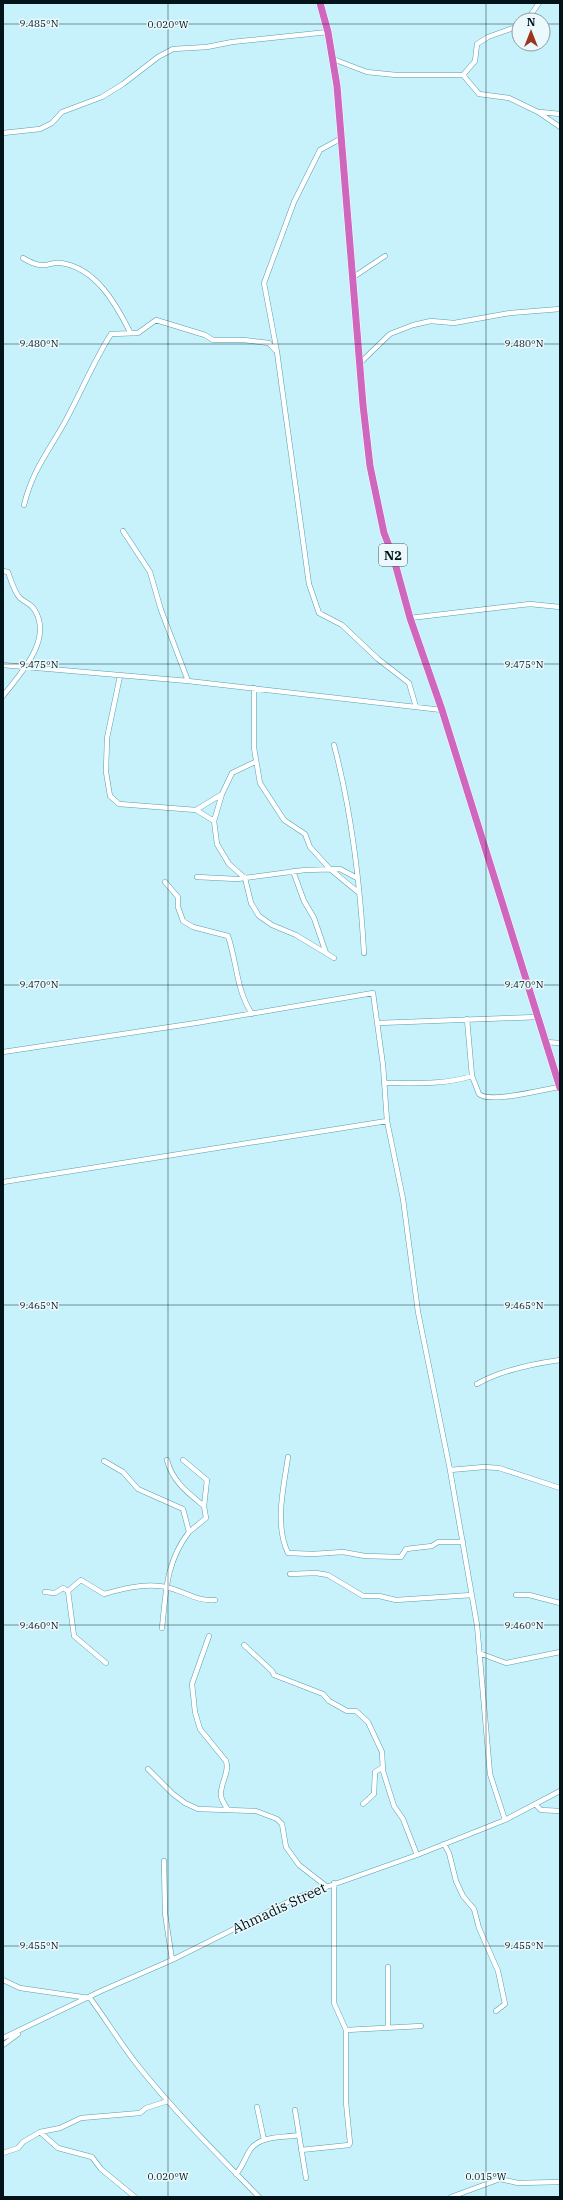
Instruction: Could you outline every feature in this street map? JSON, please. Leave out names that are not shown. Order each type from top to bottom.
[{"type":"highway","name":"N2","points":[[320,3],[328,32],[333,59],[367,443],[378,505],[410,618],[442,710],[560,1087]]},
{"type":"street","points":[[533,12],[539,3]]},
{"type":"street","points":[[464,75],[475,61],[478,44],[488,37],[511,29]]},
{"type":"street","points":[[3,133],[40,129],[52,123],[62,112],[102,97],[123,84],[158,57],[173,49],[207,47],[232,42],[328,32]]},
{"type":"street","points":[[333,59],[367,72],[396,75],[464,75]]},
{"type":"street","points":[[464,75],[479,94],[509,98],[538,112],[560,127]]},
{"type":"street","points":[[538,112],[560,114]]},
{"type":"street","points":[[340,139],[320,150],[294,202],[264,283],[277,352],[309,584],[319,613],[342,625],[378,659],[409,683],[416,707]]},
{"type":"street","points":[[352,278],[385,256]]},
{"type":"street","points":[[23,258],[39,264],[59,262],[86,272],[114,300],[130,332]]},
{"type":"street","points":[[360,363],[390,334],[413,325],[431,321],[454,323],[510,313],[560,309]]},
{"type":"street","points":[[24,505],[28,487],[40,461],[68,416],[81,386],[111,334],[130,332],[138,333],[156,320],[205,335],[213,340],[244,340],[269,343],[277,352]]},
{"type":"street","points":[[123,531],[150,572],[161,610],[188,681]]},
{"type":"street","points":[[3,571],[8,572],[19,597],[35,610],[41,628],[40,637],[25,668],[3,696]]},
{"type":"street","points":[[410,618],[530,604],[560,608]]},
{"type":"street","points":[[3,665],[188,681],[442,710]]},
{"type":"street","points":[[120,676],[107,738],[106,772],[110,796],[119,804],[196,810],[214,821]]},
{"type":"street","points":[[254,688],[255,762],[260,783],[284,820],[305,834],[310,847],[330,869],[358,892]]},
{"type":"street","points":[[334,745],[345,784],[357,878],[364,953]]},
{"type":"street","points":[[255,762],[232,773],[222,794],[214,821],[217,844],[229,864],[245,878],[251,903],[259,916],[272,925],[296,935],[334,958]]},
{"type":"street","points":[[196,810],[222,794]]},
{"type":"street","points":[[198,877],[245,878],[293,871],[340,869],[357,878]]},
{"type":"street","points":[[293,871],[304,901],[314,918],[326,953]]},
{"type":"street","points":[[165,882],[178,897],[178,907],[183,922],[193,927],[228,936],[234,953],[243,1001],[252,1014]]},
{"type":"street","points":[[3,1052],[252,1014],[373,993],[378,1023],[387,1122],[403,1199],[420,1320],[450,1470],[472,1595],[490,1774],[505,1820]]},
{"type":"street","points":[[378,1023],[538,1017]]},
{"type":"street","points":[[466,1019],[472,1076],[479,1094],[486,1098],[560,1087]]},
{"type":"street","points":[[545,1042],[560,1042]]},
{"type":"street","points":[[384,1083],[445,1082],[472,1076]]},
{"type":"street","points":[[3,1182],[387,1122]]},
{"type":"street","points":[[477,1384],[487,1378],[522,1367],[560,1360]]},
{"type":"street","points":[[288,1457],[282,1491],[282,1524],[284,1546],[288,1552],[313,1554],[343,1552],[365,1556],[392,1558],[401,1557],[406,1549],[432,1546],[438,1542],[463,1542]]},
{"type":"street","points":[[167,1460],[169,1468],[181,1487],[204,1506]]},
{"type":"street","points":[[162,1628],[168,1574],[178,1546],[190,1532],[206,1518],[204,1506],[208,1480],[183,1460]]},
{"type":"street","points":[[104,1461],[123,1472],[138,1489],[183,1509],[190,1532]]},
{"type":"street","points":[[450,1470],[484,1467],[499,1468],[560,1488]]},
{"type":"street","points":[[290,1574],[316,1573],[328,1575],[363,1596],[379,1596],[396,1600],[472,1595]]},
{"type":"street","points":[[68,1591],[81,1580],[104,1594],[127,1588],[160,1586],[204,1601],[215,1600]]},
{"type":"street","points":[[45,1592],[54,1592],[64,1588],[68,1591]]},
{"type":"street","points":[[68,1591],[74,1636],[106,1663]]},
{"type":"street","points":[[516,1595],[529,1595],[560,1603]]},
{"type":"street","points":[[209,1636],[192,1684],[200,1729],[226,1760],[228,1766],[221,1788],[221,1797],[228,1810]]},
{"type":"street","points":[[244,1645],[272,1670],[274,1675],[323,1694],[329,1701],[347,1710],[356,1711],[368,1722],[382,1752],[383,1767],[394,1806],[403,1819],[417,1855]]},
{"type":"street","points":[[479,1653],[506,1663],[560,1652]]},
{"type":"street","points":[[363,1804],[374,1794],[375,1772],[383,1767]]},
{"type":"street","points":[[148,1770],[185,1803],[198,1808],[256,1811],[277,1819],[284,1830],[286,1847],[299,1865],[326,1886]]},
{"type":"street","name":"Ahmadis Street","points":[[3,2038],[90,1998],[101,1991],[172,1960],[298,1897],[334,1883],[417,1855],[505,1820],[560,1791]]},
{"type":"street","points":[[535,1804],[541,1810],[560,1811]]},
{"type":"street","points":[[444,1844],[449,1853],[456,1881],[474,1909],[479,1928],[498,1971],[506,2004],[496,2011]]},
{"type":"street","points":[[164,1861],[165,1913],[172,1960]]},
{"type":"street","points":[[301,2150],[348,2145],[350,2143],[346,2078],[346,2030],[334,2003],[334,1883]]},
{"type":"street","points":[[388,1966],[388,2028]]},
{"type":"street","points":[[3,1980],[20,1988],[90,1998],[138,2066],[168,2101],[259,2197]]},
{"type":"street","points":[[346,2030],[422,2026]]},
{"type":"street","points":[[3,2045],[26,2028]]},
{"type":"street","points":[[3,2153],[18,2148],[23,2142],[40,2132],[60,2128],[81,2118],[140,2113],[146,2108],[168,2101]]},
{"type":"street","points":[[257,2107],[264,2140]]},
{"type":"street","points":[[295,2110],[306,2178]]},
{"type":"street","points":[[40,2132],[58,2148],[92,2157],[101,2169],[135,2197]]},
{"type":"street","points":[[236,2174],[244,2166],[249,2151],[256,2143],[264,2140],[299,2135]]},
{"type":"street","points":[[451,2197],[500,2179],[518,2183],[560,2182]]}]
